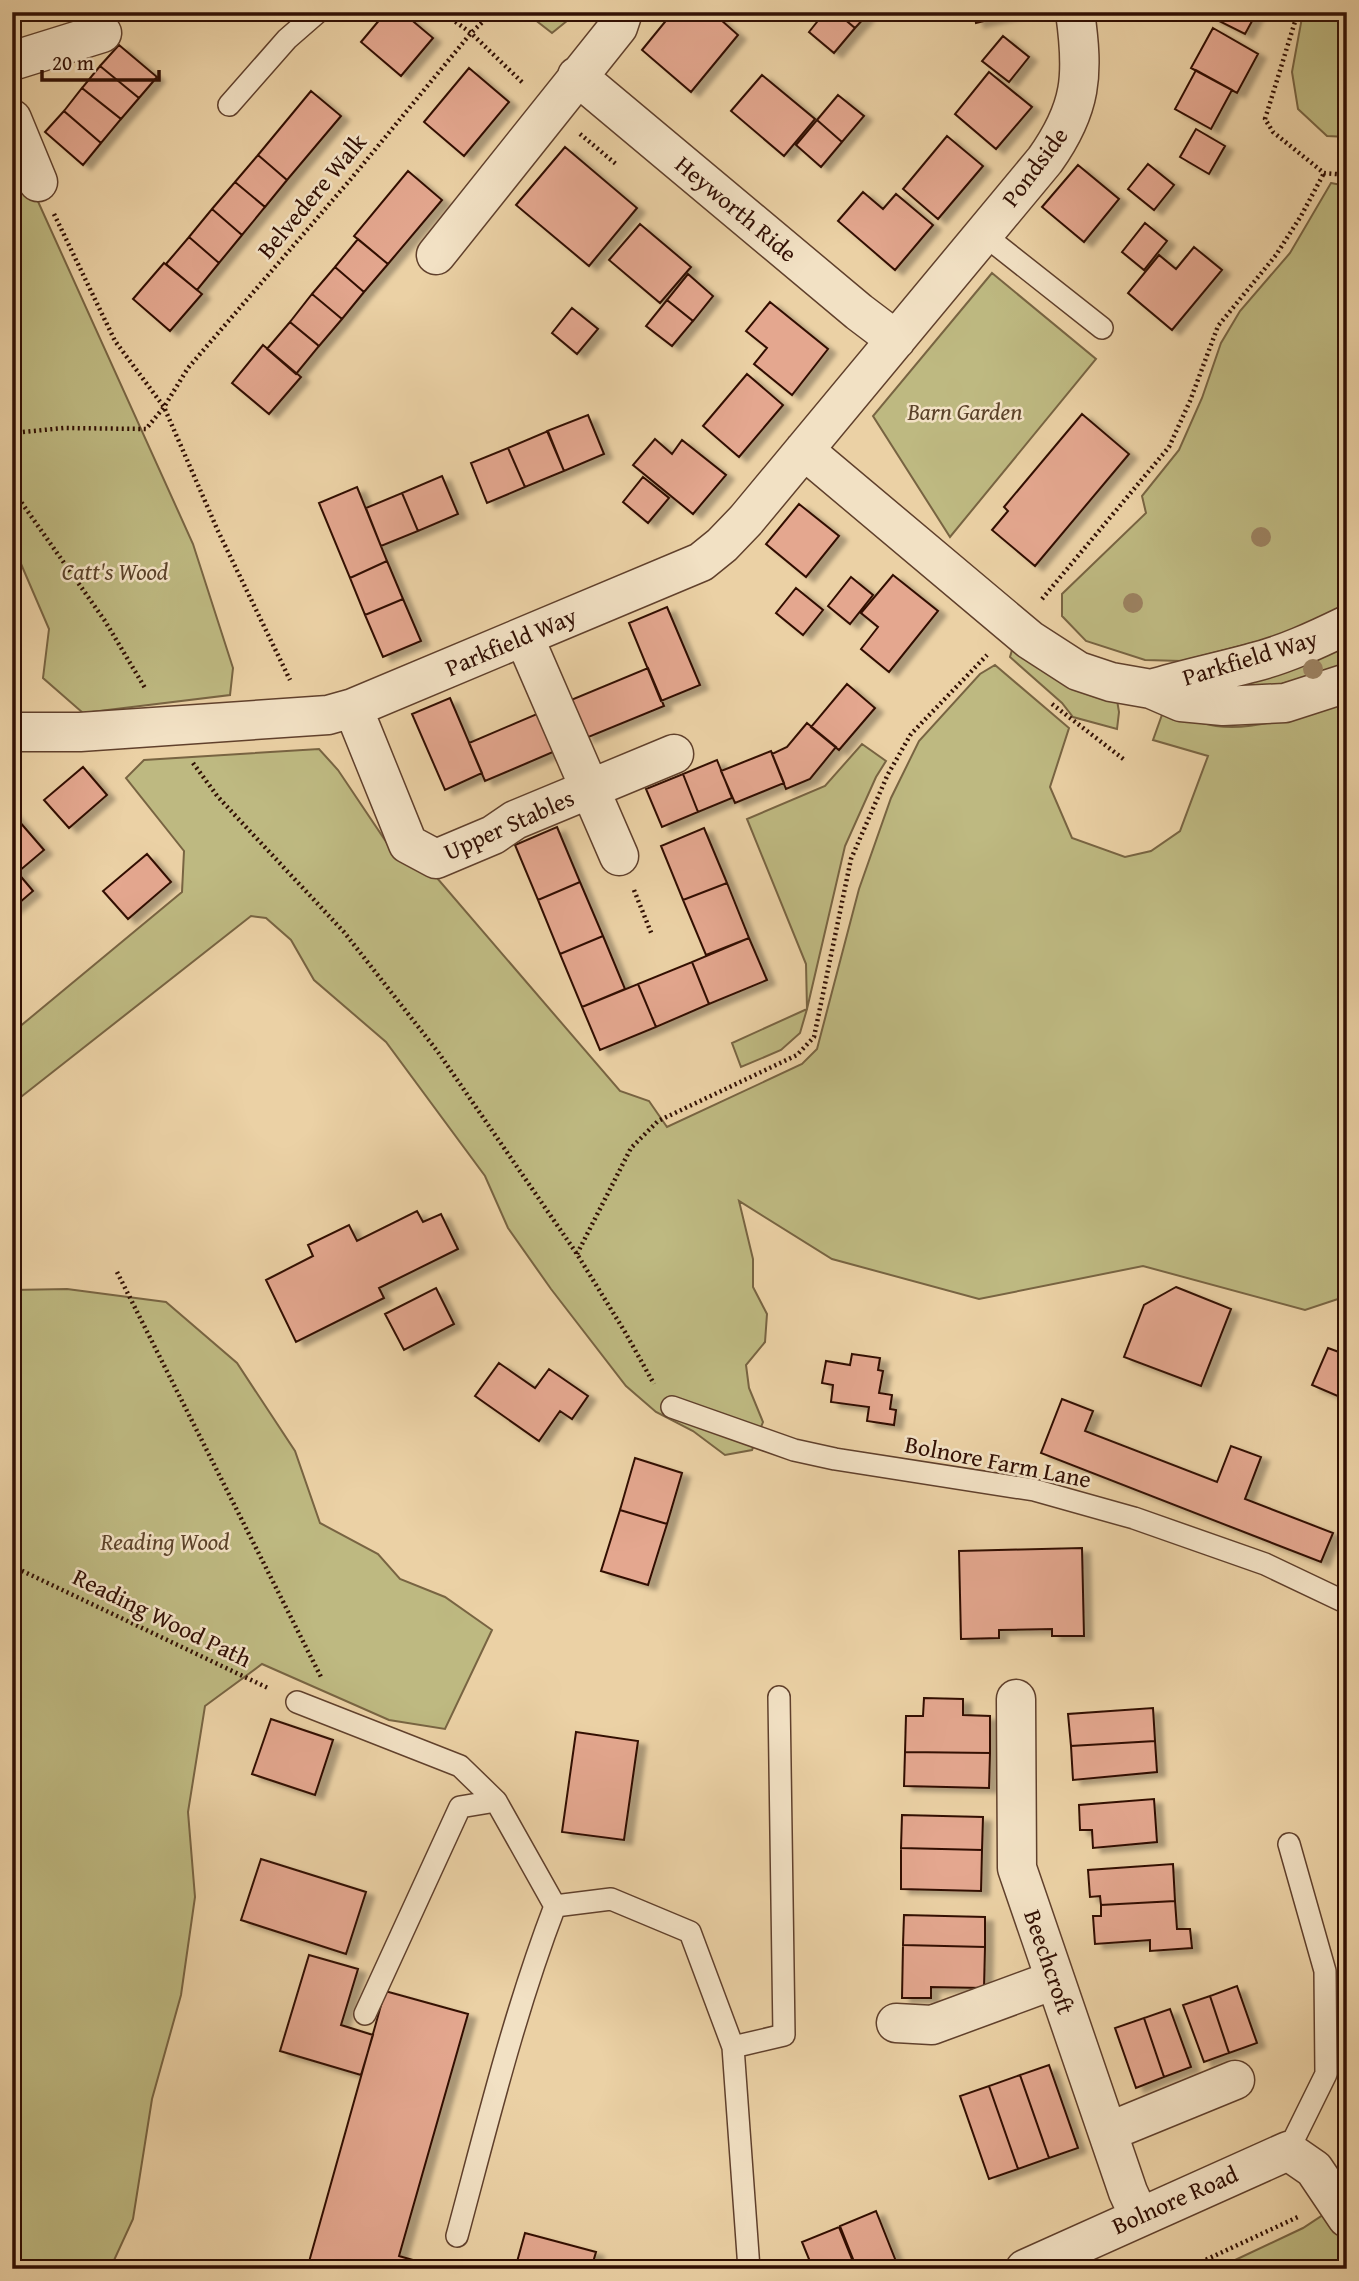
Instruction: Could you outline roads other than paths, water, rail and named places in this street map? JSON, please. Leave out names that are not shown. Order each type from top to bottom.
[{"type":"street","points":[[436,255],[618,27],[623,12]]},
{"type":"street","name":"Pondside","points":[[896,340],[1062,136],[1073,114],[1079,80],[1079,38],[1075,12]]},
{"type":"street","points":[[12,61],[102,33]]},
{"type":"street","name":"Heyworth Ride","points":[[577,76],[896,340]]},
{"type":"street","points":[[12,118],[38,182]]},
{"type":"street","name":"Parkfield Way","points":[[12,732],[80,732],[328,715],[353,708],[701,562],[723,545],[896,340]]},
{"type":"street","name":"Parkfield Way","points":[[804,450],[1030,640],[1078,671],[1111,682],[1151,689],[1181,702],[1223,706],[1285,703],[1347,682]]},
{"type":"street","name":"Parkfield Way","points":[[1151,689],[1252,663],[1303,646],[1347,625]]},
{"type":"street","name":"Upper Stables","points":[[524,637],[619,856]]},
{"type":"street","name":"Upper Stables","points":[[353,708],[408,844],[436,859],[493,835],[515,820],[674,754]]},
{"type":"street","name":"Beechcroft","points":[[1016,1699],[1017,1868],[1054,1980],[1139,2216]]},
{"type":"street","points":[[896,2023],[932,2025],[1054,1980]]},
{"type":"street","points":[[1108,2132],[1235,2080]]},
{"type":"street","points":[[1288,2151],[1314,2169],[1341,2209]]},
{"type":"street","name":"Bolnore Road","points":[[1025,2269],[1288,2151]]},
{"type":"lane","points":[[229,105],[287,39],[318,12]]},
{"type":"lane","points":[[983,234],[1101,328]]},
{"type":"lane","name":"Bolnore Farm Lane","points":[[672,1406],[794,1450],[835,1459],[1034,1490],[1135,1518],[1265,1564],[1347,1603]]},
{"type":"lane","points":[[733,2047],[784,2035],[779,1697]]},
{"type":"lane","points":[[296,1702],[460,1766],[496,1801],[555,1906]]},
{"type":"lane","points":[[365,2014],[460,1807],[496,1801]]},
{"type":"lane","points":[[1288,2151],[1326,2074],[1325,1971],[1289,1844]]},
{"type":"lane","points":[[555,1906],[611,1899],[690,1933],[733,2047],[749,2269]]},
{"type":"lane","points":[[457,2236],[511,2039],[539,1947],[555,1906]]},
{"type":"park label","name":"Barn Garden","points":[[965,412]]},
{"type":"park label","name":"Catt's Wood","points":[[115,572]]},
{"type":"park label","name":"Reading Wood","points":[[165,1542]]}]
